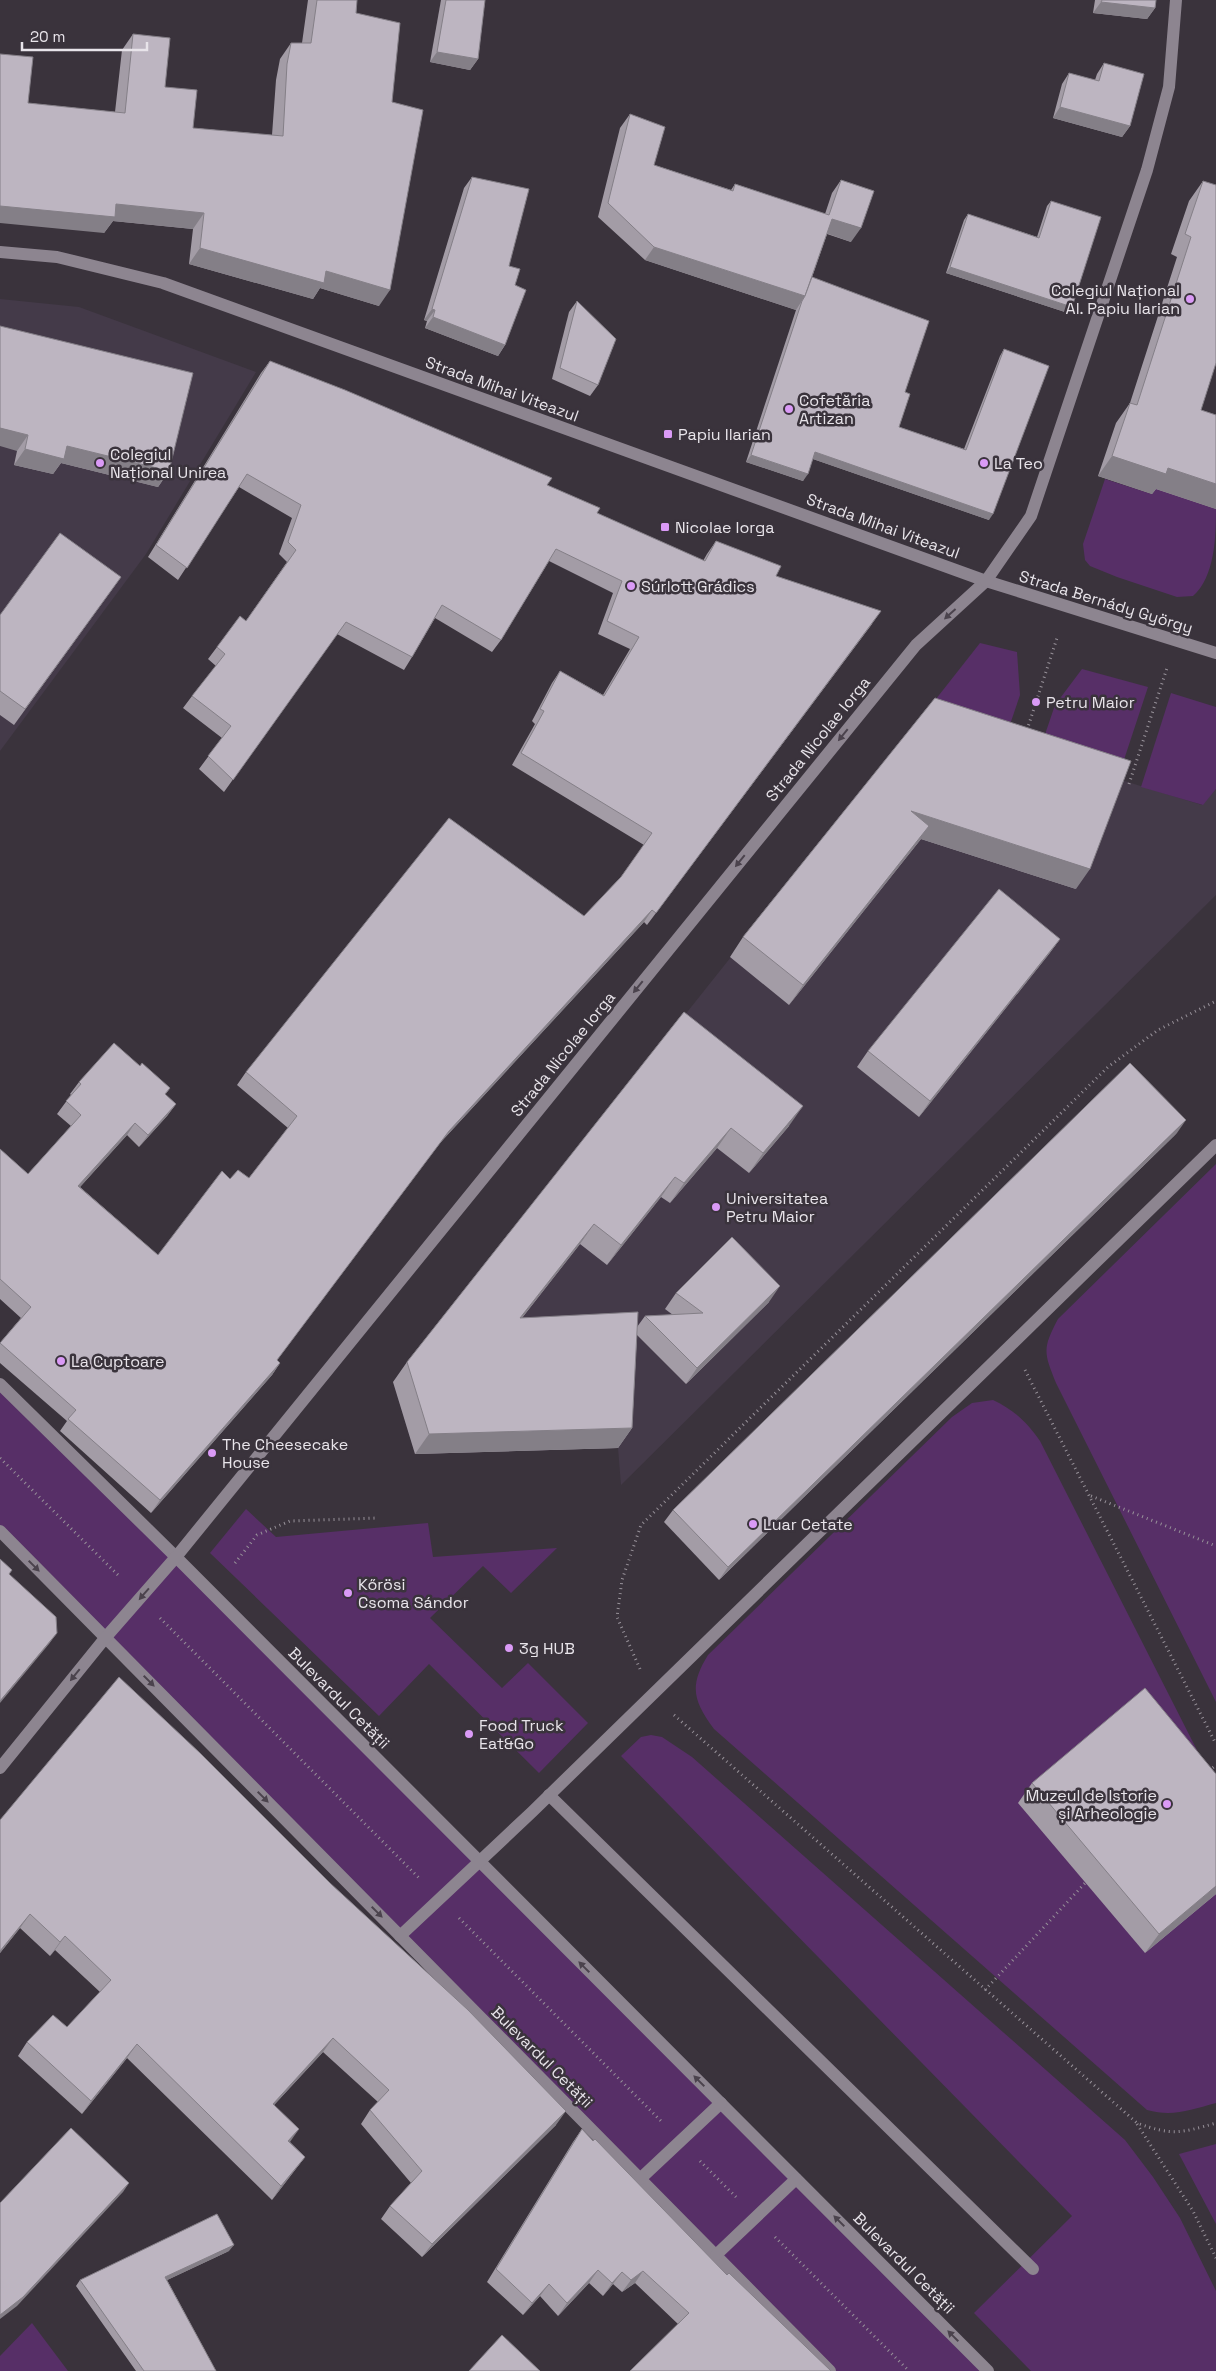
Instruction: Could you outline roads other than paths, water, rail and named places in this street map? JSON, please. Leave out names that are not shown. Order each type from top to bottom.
[{"type":"street","name":"Strada Nicolae Iorga","points":[[176,1557],[916,645],[986,581],[1031,516],[1147,170],[1169,87],[1176,0]]},
{"type":"street","name":"Strada Mihai Viteazul","points":[[0,252],[57,256],[164,283],[986,581]]},
{"type":"street","name":"Strada Bernády György","points":[[986,581],[1216,652]]},
{"type":"street","points":[[400,1936],[480,1862],[1216,1146]]},
{"type":"street","name":"Bulevardul Cetății","points":[[0,1384],[176,1557],[988,2371]]},
{"type":"street","name":"Bulevardul Cetății","points":[[0,1532],[106,1637],[830,2371]]},
{"type":"street","points":[[0,1768],[106,1637],[176,1557]]},
{"type":"street","points":[[549,1795],[1033,2269]]},
{"type":"street","points":[[640,2180],[721,2103]]},
{"type":"street","points":[[716,2255],[796,2179]]},
{"type":"place","name":"Colegiul Național Al. Papiu Ilarian","points":[[1190,299]]},
{"type":"place","name":"Cofetăria Artizan","points":[[789,409]]},
{"type":"place","name":"Papiu Ilarian","points":[[668,434]]},
{"type":"place","name":"Colegiul Național Unirea","points":[[100,463]]},
{"type":"place","name":"La Teo","points":[[984,463]]},
{"type":"place","name":"Nicolae Iorga","points":[[665,527]]},
{"type":"place","name":"Súrlott Grádics","points":[[631,586]]},
{"type":"place","name":"Petru Maior","points":[[1036,702]]},
{"type":"place","name":"Universitatea Petru Maior","points":[[716,1207]]},
{"type":"place","name":"La Cuptoare","points":[[61,1361]]},
{"type":"place","name":"The Cheesecake House","points":[[212,1453]]},
{"type":"place","name":"Luar Cetate","points":[[753,1524]]},
{"type":"place","name":"Kőrösi Csoma Sándor","points":[[348,1593]]},
{"type":"place","name":"3g HUB","points":[[509,1648]]},
{"type":"place","name":"Food Truck Eat&Go","points":[[469,1734]]},
{"type":"place","name":"Muzeul de Istorie și Arheologie","points":[[1167,1804]]}]
